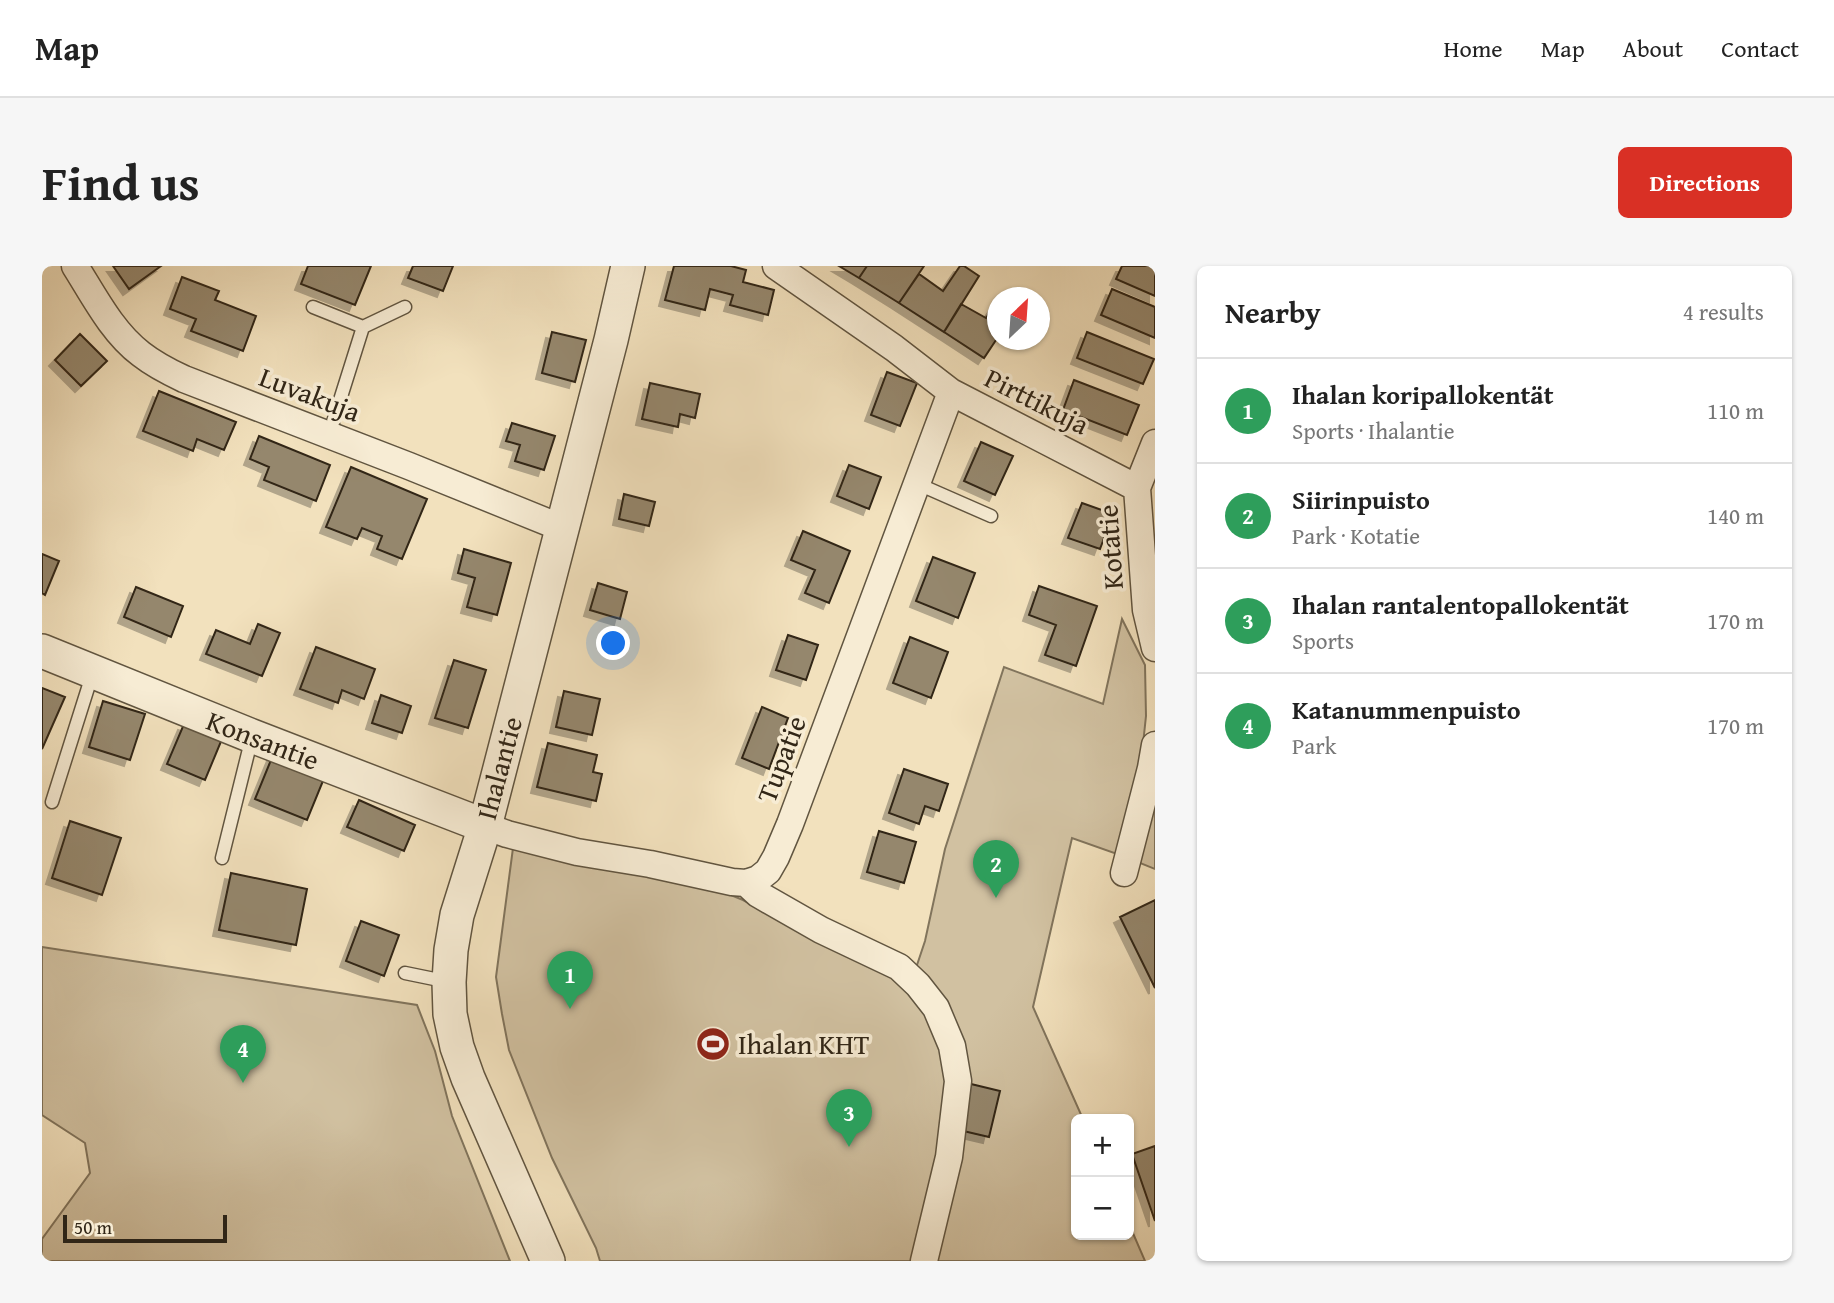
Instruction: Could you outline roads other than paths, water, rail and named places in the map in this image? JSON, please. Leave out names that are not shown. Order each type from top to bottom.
[{"type":"street","name":"Luvakuja","points":[[75,266],[116,329],[139,352],[161,368],[562,528]]},
{"type":"street","name":"Ihalantie","points":[[548,1261],[460,1058],[450,1014],[451,950],[457,915],[485,826],[628,266]]},
{"type":"street","name":"Pirttikuja","points":[[776,266],[894,348],[951,392],[1137,488]]},
{"type":"street","name":"Tupatie","points":[[746,883],[758,879],[768,871],[776,857],[951,392]]},
{"type":"street","name":"Kotatie","points":[[1155,443],[1137,488],[1146,610],[1155,648]]},
{"type":"street","name":"Konsantie","points":[[42,651],[485,826]]},
{"type":"street","points":[[1124,873],[1155,745]]},
{"type":"street","points":[[485,826],[577,852],[746,883],[758,894],[821,930],[899,967],[918,985],[936,1009],[952,1046],[958,1081],[949,1157],[924,1261]]},
{"type":"lane","points":[[313,307],[363,327]]},
{"type":"lane","points":[[329,435],[363,327],[404,307]]},
{"type":"lane","points":[[918,484],[991,516]]},
{"type":"lane","points":[[52,802],[93,672]]},
{"type":"lane","points":[[222,858],[252,736]]},
{"type":"lane","points":[[405,973],[449,982]]},
{"type":"place","name":"Siirinpuisto","points":[[996,898]]},
{"type":"place","name":"Ihalan koripallokentät","points":[[570,1009]]},
{"type":"place","name":"Ihalan KHT","points":[[713,1044]]},
{"type":"place","name":"Katanummenpuisto","points":[[243,1083]]},
{"type":"place","name":"Ihalan rantalentopallokentät","points":[[849,1147]]}]
